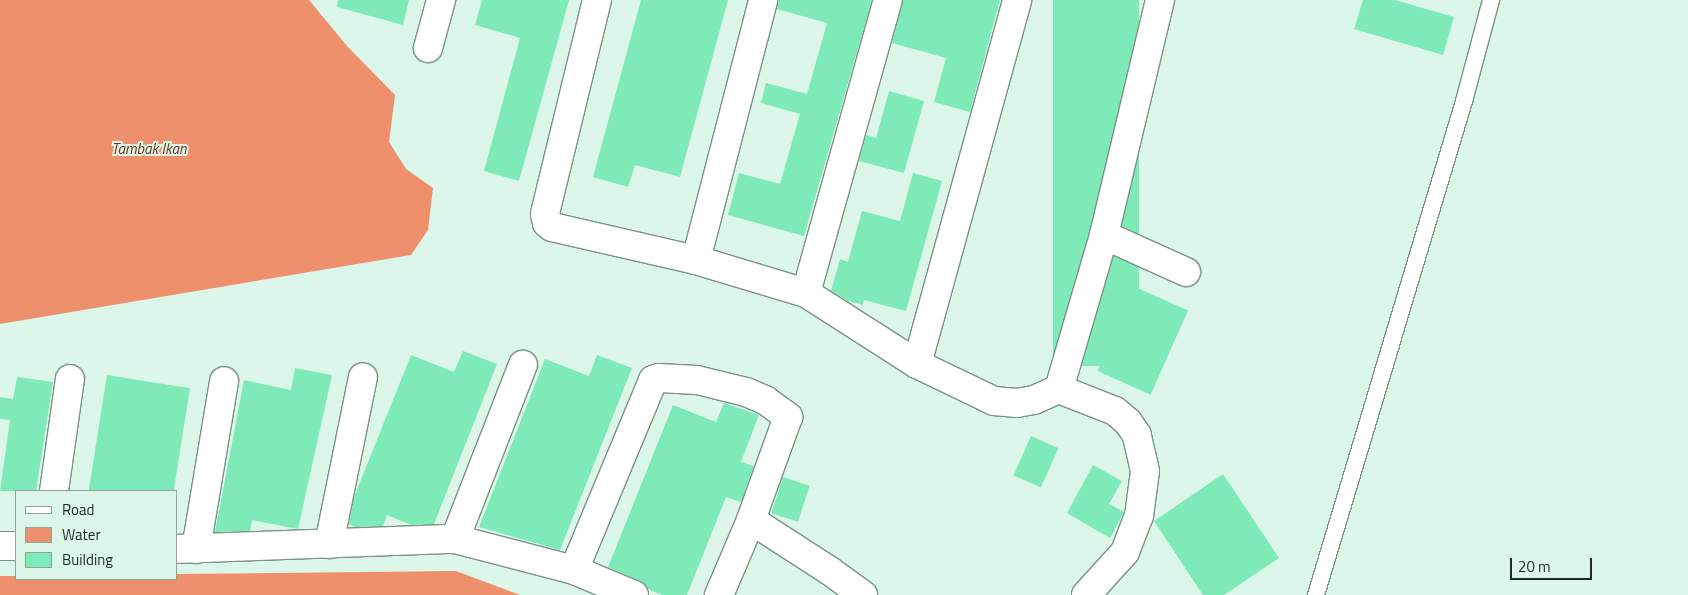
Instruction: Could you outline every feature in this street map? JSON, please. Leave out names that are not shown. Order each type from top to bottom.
[{"type":"street","points":[[428,48],[441,0]]},
{"type":"street","points":[[597,0],[545,214],[547,223],[552,227],[696,260],[806,293],[917,364],[994,401],[1017,403],[1034,400],[1059,388],[1104,235],[1160,0]]},
{"type":"street","points":[[696,260],[763,0]]},
{"type":"street","points":[[806,293],[888,0]]},
{"type":"street","points":[[917,364],[1017,0]]},
{"type":"street","points":[[1104,235],[1186,272]]},
{"type":"street","points":[[455,539],[523,365]]},
{"type":"street","points":[[329,544],[363,377]]},
{"type":"street","points":[[574,570],[653,380],[656,378],[697,380],[725,386],[766,400],[787,414],[788,419],[751,520],[719,595]]},
{"type":"street","points":[[54,490],[70,379]]},
{"type":"street","points":[[224,381],[186,549],[455,539],[574,570],[634,595]]},
{"type":"street","points":[[1059,388],[1115,411],[1128,422],[1137,435],[1145,471],[1139,516],[1125,552],[1086,595]]},
{"type":"street","points":[[751,520],[830,571],[863,595]]},
{"type":"street","points":[[0,546],[15,546]]},
{"type":"lane","points":[[1316,595],[1462,110],[1491,0]]},
{"type":"water","name":"Tambak Ikan","points":[[0,0],[309,0],[347,46],[395,95],[389,142],[406,169],[433,188],[428,230],[411,255],[0,324]]},
{"type":"water","points":[[456,571],[520,595],[0,595],[0,576],[15,576],[15,580],[178,580],[178,574]]},
{"type":"building","points":[[338,0],[409,0],[403,25],[337,7]]},
{"type":"building","points":[[482,0],[569,0],[519,181],[484,171],[520,38],[475,25]]},
{"type":"building","points":[[641,0],[728,0],[680,177],[635,165],[628,187],[593,177]]},
{"type":"building","points":[[778,0],[872,0],[804,236],[728,215],[739,173],[780,184],[800,114],[761,103],[766,83],[807,94],[827,23],[777,9]]},
{"type":"building","points":[[903,0],[1000,0],[970,112],[934,102],[946,58],[892,43]]},
{"type":"building","points":[[1053,0],[1139,0],[1139,366],[1053,366]]},
{"type":"building","points":[[1363,0],[1395,0],[1454,17],[1443,55],[1354,29]]},
{"type":"building","points":[[889,91],[924,101],[904,173],[859,161],[866,135],[876,138]]},
{"type":"building","points":[[913,173],[942,181],[906,311],[864,300],[863,305],[848,301],[831,291],[840,259],[848,262],[862,211],[900,221]]},
{"type":"building","points":[[1135,287],[1188,311],[1151,395],[1098,371]]},
{"type":"building","points":[[463,351],[497,364],[434,524],[411,525],[387,515],[383,526],[355,527],[349,524],[354,497],[411,355],[454,372]]},
{"type":"building","points":[[597,355],[632,368],[560,550],[479,527],[545,359],[589,376]]},
{"type":"building","points":[[295,368],[332,375],[298,529],[252,520],[250,531],[215,532],[244,380],[291,390]]},
{"type":"building","points":[[107,375],[190,388],[174,490],[89,490]]},
{"type":"building","points":[[17,377],[53,382],[36,490],[0,491],[10,420],[0,419],[0,397],[13,399]]},
{"type":"building","points":[[724,403],[759,415],[741,462],[754,466],[741,502],[726,497],[687,595],[662,595],[648,589],[640,581],[608,567],[673,405],[716,422]]},
{"type":"building","points":[[1031,436],[1058,448],[1041,487],[1014,475]]},
{"type":"building","points":[[1093,465],[1122,481],[1109,504],[1124,512],[1110,538],[1067,513]]},
{"type":"building","points":[[1223,474],[1279,558],[1224,595],[1203,595],[1154,521]]},
{"type":"building","points":[[783,477],[810,486],[798,522],[771,513]]}]
